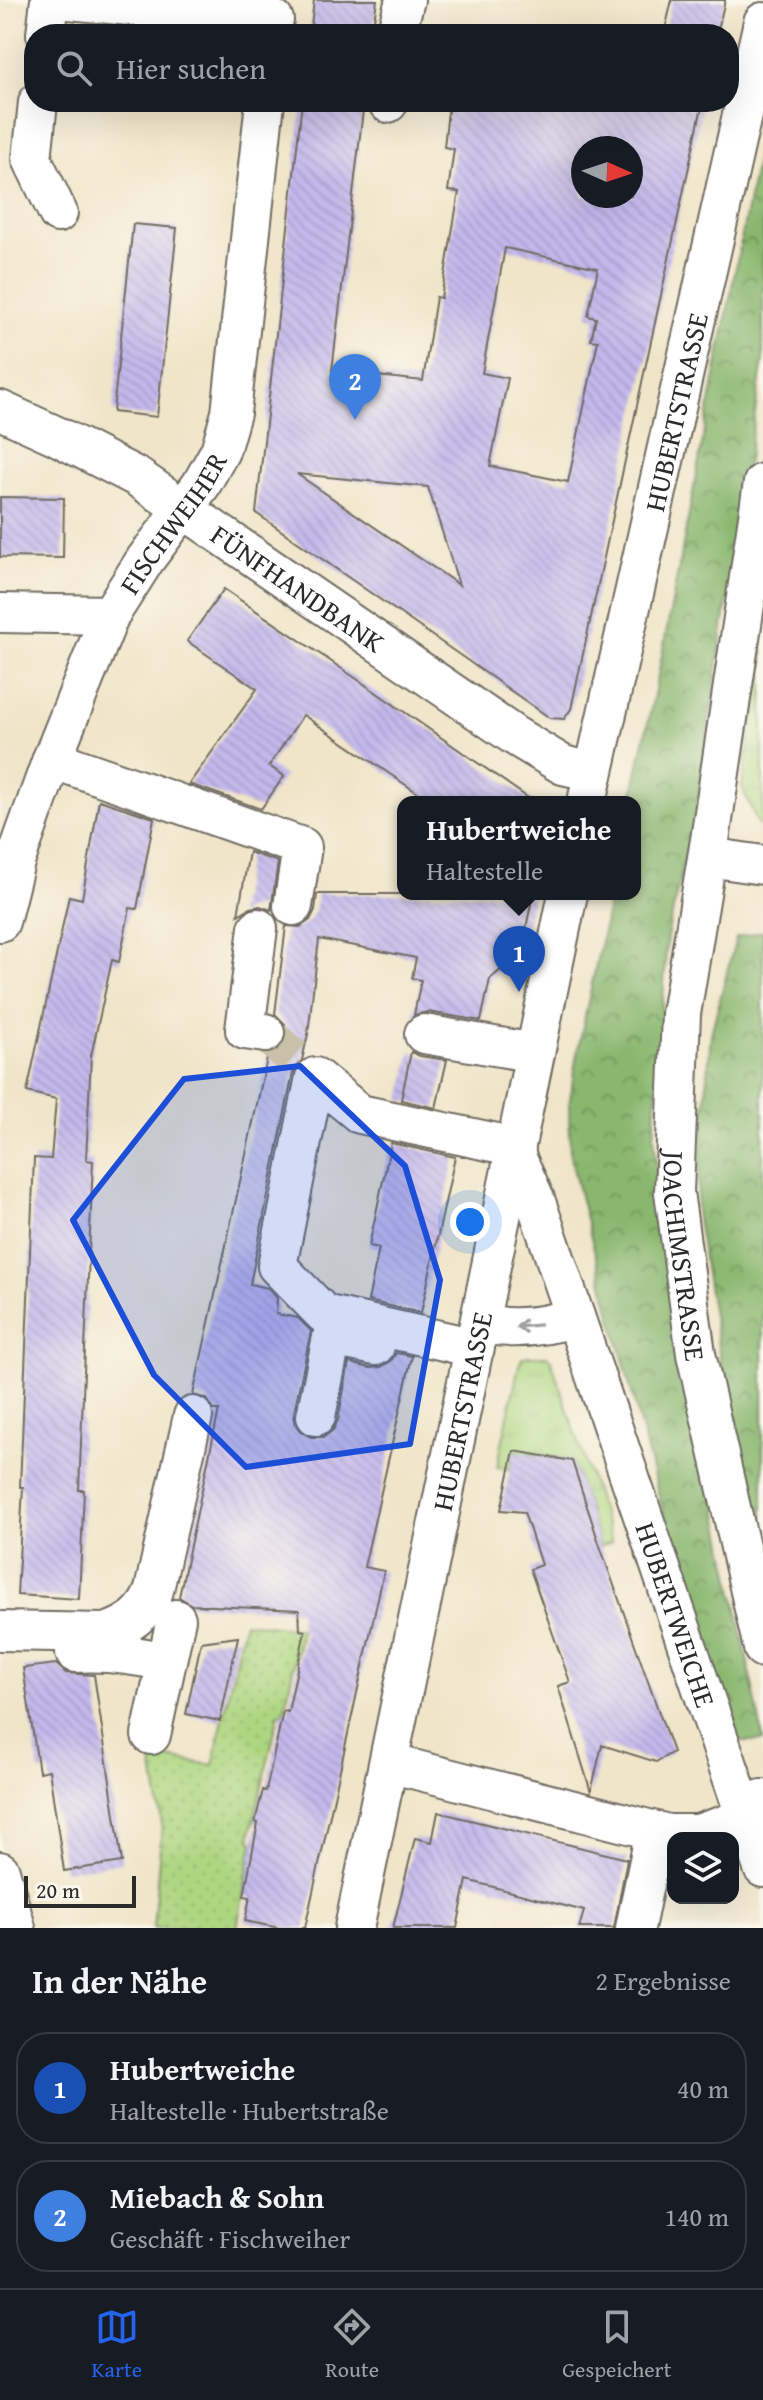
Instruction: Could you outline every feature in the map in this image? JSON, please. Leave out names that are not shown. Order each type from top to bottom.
[{"type":"street","points":[[47,24],[50,0]]},
{"type":"street","points":[[69,0],[274,18]]},
{"type":"street","points":[[399,24],[405,0]]},
{"type":"street","name":"HUBERTSTRASSE","points":[[590,787],[763,22]]},
{"type":"street","points":[[37,112],[32,159],[58,213]]},
{"type":"street","name":"FISCHWEIHER","points":[[0,922],[8,862],[110,615],[145,560],[201,485],[220,451],[231,413],[264,112]]},
{"type":"street","name":"FÜNFHANDBANK","points":[[0,410],[137,477],[515,736],[563,765],[590,787]]},
{"type":"street","name":"JOACHIMSTRASSE","points":[[763,483],[708,857],[681,1014],[674,1192],[696,1354],[763,1648]]},
{"type":"street","points":[[0,613],[110,615]]},
{"type":"street","points":[[52,759],[302,847],[293,906]]},
{"type":"street","points":[[708,857],[763,865]]},
{"type":"street","name":"HUBERTSTRASSE","points":[[354,1928],[567,900]]},
{"type":"street","points":[[258,928],[245,1030],[265,1033]]},
{"type":"street","points":[[424,1034],[535,1053]]},
{"type":"street","points":[[476,1346],[324,1314],[277,1266],[309,1072],[360,1114],[515,1150]]},
{"type":"street","name":"HUBERTWEICHE","points":[[515,1150],[754,1808],[763,1868]]},
{"type":"street","points":[[316,1416],[332,1337],[476,1346],[498,1327],[554,1324],[575,1317]]},
{"type":"street","points":[[0,1631],[106,1633],[137,1618],[149,1605],[193,1416]]},
{"type":"street","points":[[151,1735],[176,1619]]},
{"type":"street","points":[[0,1657],[100,1651],[166,1662]]},
{"type":"street","points":[[389,1763],[668,1834],[698,1834],[754,1808]]},
{"type":"street","points":[[635,1928],[655,1831]]},
{"type":"street","points":[[0,1871],[16,1928]]},
{"type":"highlighted area","points":[[300,1066],[405,1166],[440,1280],[410,1444],[246,1467],[154,1375],[73,1220],[184,1079]]},
{"type":"green space","points":[[763,125],[763,360],[697,802],[667,937],[654,1137],[664,1245],[763,1741],[733,1741],[689,1610],[570,1155],[569,1106],[576,1059],[610,900],[641,900],[641,796],[632,796]]},
{"type":"green space","points":[[763,650],[763,826],[759,826],[742,787]]},
{"type":"green space","points":[[763,931],[763,1572],[721,1364],[696,1213],[711,1034],[736,938]]},
{"type":"green space","points":[[547,1356],[551,1360],[612,1542],[600,1546],[572,1461],[514,1451],[510,1469],[497,1467],[519,1365],[522,1358]]},
{"type":"green space","points":[[244,1622],[301,1629],[284,1714],[279,1713],[250,1838],[253,1842],[237,1928],[153,1928],[162,1824],[152,1761],[166,1758],[213,1765]]},
{"type":"building","points":[[314,0],[377,0],[373,24],[311,24]]},
{"type":"building","points":[[672,0],[725,0],[719,24],[666,24]]},
{"type":"building","points":[[301,112],[363,112],[332,371],[423,381],[436,297],[441,298],[459,192],[448,191],[454,149],[444,147],[448,112],[701,112],[571,709],[564,719],[550,718],[256,513]],"holes":[[[505,248],[598,268],[588,316],[596,318],[591,340],[598,341],[568,482],[490,466],[508,378],[482,373]],[[297,474],[428,487],[459,585]]]},
{"type":"building","points":[[133,224],[177,228],[157,417],[113,412]]},
{"type":"building","points":[[0,497],[64,498],[63,558],[0,557]]},
{"type":"building","points":[[224,589],[525,796],[422,796],[303,715],[269,766],[284,776],[261,809],[189,784],[257,689],[187,641]]},
{"type":"building","points":[[99,800],[154,818],[137,909],[130,908],[119,962],[112,960],[91,1056],[86,1160],[93,1161],[79,1490],[84,1490],[79,1599],[17,1595],[34,1158],[51,1159],[56,1099],[27,1092],[69,896],[82,899]]},
{"type":"building","points":[[249,852],[278,862],[271,910],[260,906],[238,915]]},
{"type":"building","points":[[317,894],[397,894],[397,900],[532,900],[521,953],[490,979],[481,1021],[428,1012],[414,1015],[421,980],[412,978],[416,958],[319,939],[308,1034],[302,1060],[293,1073],[250,1284],[268,1288],[277,1298],[276,1314],[298,1318],[311,1331],[294,1412],[295,1424],[301,1432],[311,1437],[324,1437],[333,1430],[338,1420],[349,1363],[381,1367],[391,1361],[396,1353],[412,1356],[364,1567],[384,1571],[305,1928],[279,1928],[245,1921],[250,1897],[244,1896],[258,1823],[255,1822],[263,1790],[266,1791],[283,1711],[288,1712],[305,1631],[300,1630],[299,1610],[192,1605],[179,1597],[219,1410],[214,1410],[207,1399],[193,1395],[268,1054],[282,1047],[287,1037],[285,1024],[275,1014],[286,926],[300,927],[310,920]]},
{"type":"building","points":[[411,1052],[447,1060],[436,1108],[401,1100]]},
{"type":"building","points":[[391,1143],[455,1157],[421,1313],[368,1301],[379,1248],[369,1246]]},
{"type":"building","points":[[514,1451],[572,1461],[673,1752],[656,1762],[602,1745],[591,1792],[558,1686],[570,1682],[530,1569],[541,1565],[524,1512],[501,1510]]},
{"type":"building","points":[[238,1637],[220,1721],[186,1714],[201,1642]]},
{"type":"building","points":[[56,1664],[66,1673],[94,1675],[122,1862],[64,1871],[49,1770],[39,1772],[23,1668]]},
{"type":"building","points":[[438,1812],[627,1859],[614,1928],[579,1928],[584,1911],[467,1880],[457,1928],[393,1928],[415,1838],[432,1842]]},
{"type":"tunnel","points":[[265,1033],[303,1066]]},
{"type":"place","name":"Miebach & Sohn","points":[[355,420]]},
{"type":"place","name":"Hubertweiche","points":[[519,992]]}]
